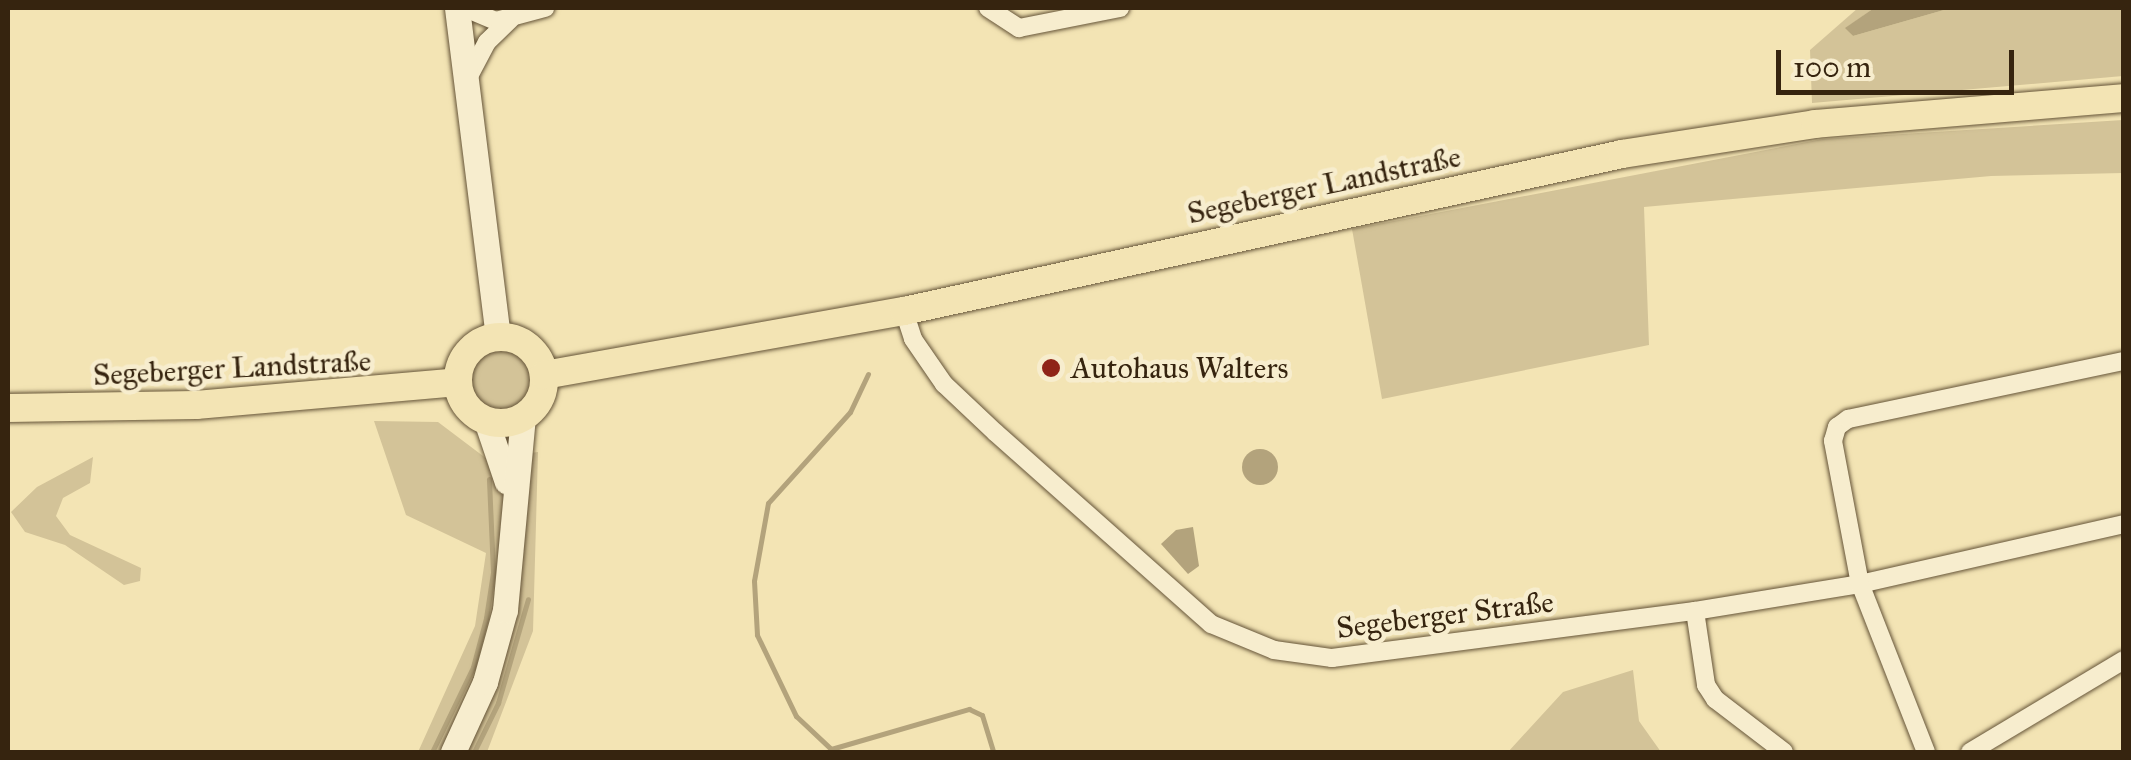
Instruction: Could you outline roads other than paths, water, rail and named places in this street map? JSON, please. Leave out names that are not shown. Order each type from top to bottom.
[{"type":"main road","points":[[461,8],[466,83],[498,338]]},
{"type":"main road","name":"Segeberger Landstraße","points":[[544,375],[904,311],[1622,154],[1815,124],[2124,98]]},
{"type":"main road","points":[[453,752],[486,682],[505,610],[523,418],[540,400],[544,375],[526,345],[498,338],[468,353],[458,382],[466,405],[486,420],[513,506]]},
{"type":"main road","name":"Segeberger Landstraße","points":[[8,408],[196,406],[458,382]]},
{"type":"main road","points":[[486,420],[523,418]]},
{"type":"street","points":[[461,8],[481,19],[512,18],[545,8]]},
{"type":"street","points":[[988,8],[1020,28],[1120,8]]},
{"type":"street","points":[[466,83],[488,42],[512,18]]},
{"type":"street","name":"Segeberger Straße","points":[[904,311],[913,339],[944,384],[1211,624],[1250,641],[1332,658],[1695,611],[1860,584],[2124,524]]},
{"type":"street","points":[[1926,752],[1860,584],[1833,441],[1837,427],[1848,419],[2124,361]]},
{"type":"street","points":[[1695,611],[1706,685],[1784,752]]},
{"type":"street","points":[[1970,752],[2124,660]]},
{"type":"waterway","points":[[868,374],[850,412],[768,503],[754,581],[757,635],[796,716],[831,749],[969,709],[982,715],[993,752]]},
{"type":"waterway","points":[[432,752],[473,667],[486,618],[493,572],[489,479]]},
{"type":"waterway","points":[[474,752],[498,703],[528,599]]},
{"type":"place","name":"Autohaus Walters","points":[[1051,368]]}]
